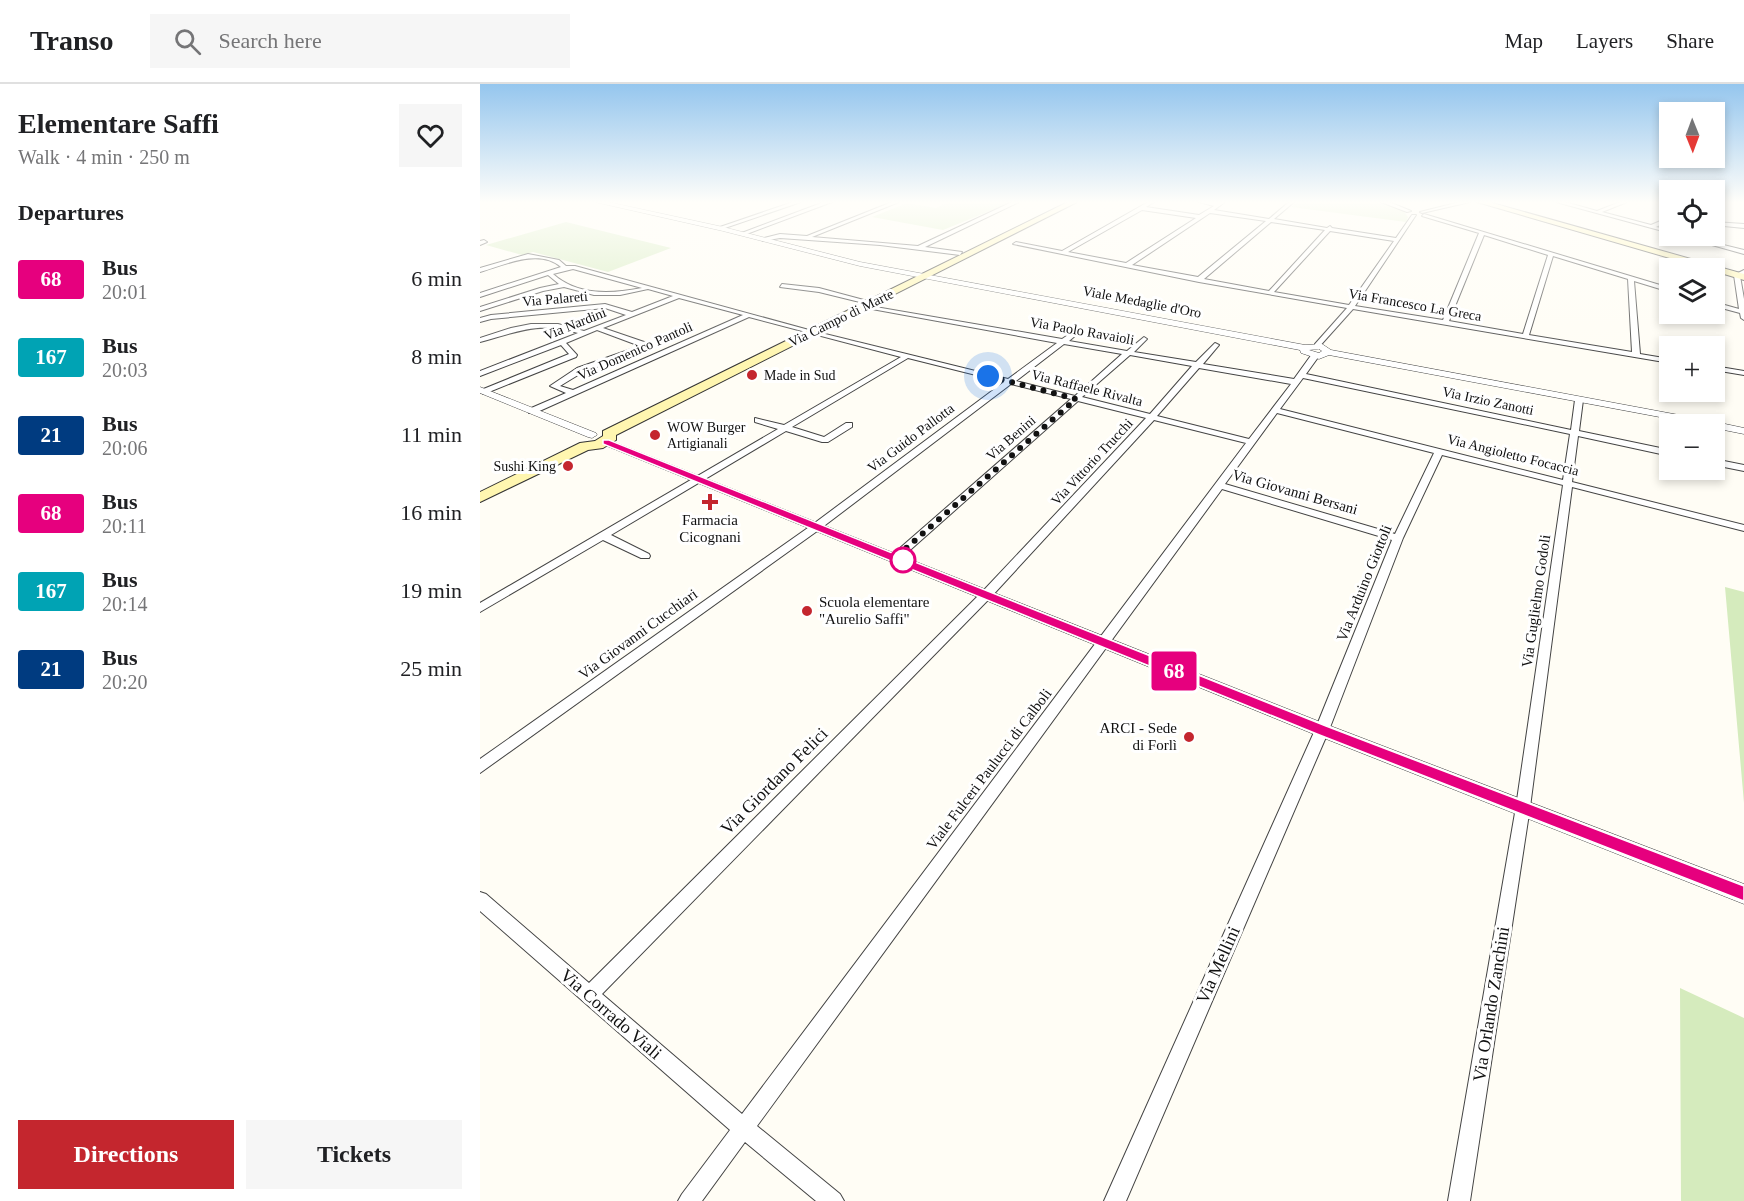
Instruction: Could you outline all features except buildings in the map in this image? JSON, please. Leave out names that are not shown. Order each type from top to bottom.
[{"type":"main road","name":"Via Campo di Marte","points":[[480,498],[970,254]]},
{"type":"main road","points":[[1667,254],[1742,275]]},
{"type":"street","name":"Viale Medaglie d'Oro","points":[[822,254],[924,277],[1659,415]]},
{"type":"street","name":"Via Francesco La Greca","points":[[1069,254],[1270,293],[1659,359]]},
{"type":"street","points":[[1127,265],[1144,254]]},
{"type":"street","points":[[1199,280],[1229,254]]},
{"type":"street","points":[[1270,293],[1306,254]]},
{"type":"street","name":"Viale Fulceri Paulucci di Calboli","points":[[689,1201],[1298,379],[1316,350],[1351,307],[1387,254]]},
{"type":"street","points":[[1445,324],[1473,254]]},
{"type":"street","points":[[1551,254],[1659,287]]},
{"type":"street","points":[[1525,337],[1551,254]]},
{"type":"street","name":"Via Raffaele Rivalta","points":[[480,270],[526,256],[556,261],[565,268],[577,268],[813,332],[1251,442]]},
{"type":"street","points":[[480,295],[565,268]]},
{"type":"street","points":[[549,273],[557,282],[597,295],[650,288]]},
{"type":"street","points":[[1725,308],[1744,315],[1742,275]]},
{"type":"street","points":[[1631,278],[1636,355]]},
{"type":"street","points":[[480,309],[542,289],[564,285]]},
{"type":"street","name":"Via Paolo Ravaioli","points":[[782,286],[819,290],[868,305],[1197,365],[1298,379]]},
{"type":"street","points":[[590,308],[597,295]]},
{"type":"street","name":"Via Nardini","points":[[480,374],[679,296]]},
{"type":"street","name":"Via Palareti","points":[[482,318],[605,306],[631,314]]},
{"type":"street","points":[[533,326],[543,312]]},
{"type":"street","name":"Via Domenico Pantoli","points":[[532,411],[749,315]]},
{"type":"street","points":[[480,340],[514,328],[533,326],[559,325],[585,333]]},
{"type":"street","points":[[597,328],[668,352]]},
{"type":"street","name":"Via Guido Pallotta","points":[[816,527],[1080,328]]},
{"type":"street","name":"Via Benini","points":[[896,557],[1144,339]]},
{"type":"street","points":[[482,391],[573,355],[562,342]]},
{"type":"street","name":"Via Vittorio Trucchi","points":[[987,594],[1151,418],[1215,345]]},
{"type":"street","points":[[574,393],[554,386],[566,377],[606,359],[647,346]]},
{"type":"street","points":[[480,608],[907,356]]},
{"type":"street","points":[[539,369],[566,377]]},
{"type":"street","points":[[1725,370],[1744,373]]},
{"type":"street","name":"Via Irzio Zanotti","points":[[1298,379],[1659,451]]},
{"type":"street","points":[[482,391],[1322,730],[1744,894]]},
{"type":"street","name":"Via Guglielmo Godoli","points":[[1523,807],[1579,399]]},
{"type":"street","name":"Via Angioletto Focaccia","points":[[1275,410],[1744,528]]},
{"type":"street","points":[[758,420],[825,440],[849,425]]},
{"type":"street","name":"Viale Medaglie d'Oro","points":[[1725,427],[1744,431]]},
{"type":"street","name":"Via Arduino Giottoli","points":[[1322,730],[1398,538],[1440,450]]},
{"type":"street","points":[[1725,464],[1744,468]]},
{"type":"street","name":"Via Giovanni Bersani","points":[[1219,485],[1398,538]]},
{"type":"street","name":"Via Giovanni Cucchiari","points":[[480,767],[816,527]]},
{"type":"street","points":[[602,535],[645,556]]},
{"type":"street","name":"Via Giordano Felici","points":[[589,995],[987,594]]},
{"type":"street","name":"Via Mellini","points":[[1115,1201],[1322,730]]},
{"type":"street","name":"Via Orlando Zanchini","points":[[1459,1201],[1523,807]]},
{"type":"street","name":"Via Corrado Viali","points":[[480,900],[743,1128],[833,1201]]},
{"type":"green space","points":[[541,254],[655,254],[608,272]]},
{"type":"green space","points":[[1725,587],[1744,592],[1744,803]]},
{"type":"green space","points":[[1680,988],[1744,1018],[1744,1201],[1681,1201]]},
{"type":"bus line","name":"68","points":[[606,442],[1322,730],[1744,894]]},
{"type":"place","name":"Made in Sud","points":[[752,375]]},
{"type":"place","name":"WOW Burger Artigianali","points":[[655,435]]},
{"type":"place","name":"Sushi King","points":[[568,466]]},
{"type":"place","name":"Farmacia Cicognani","points":[[710,502]]},
{"type":"place","name":"Scuola elementare \"Aurelio Saffi\"","points":[[807,611]]},
{"type":"place","name":"ARCI - Sede di Forlì","points":[[1189,737]]},
{"type":"route","points":[[903,560],[896,557],[1076,399],[988,376]]}]
